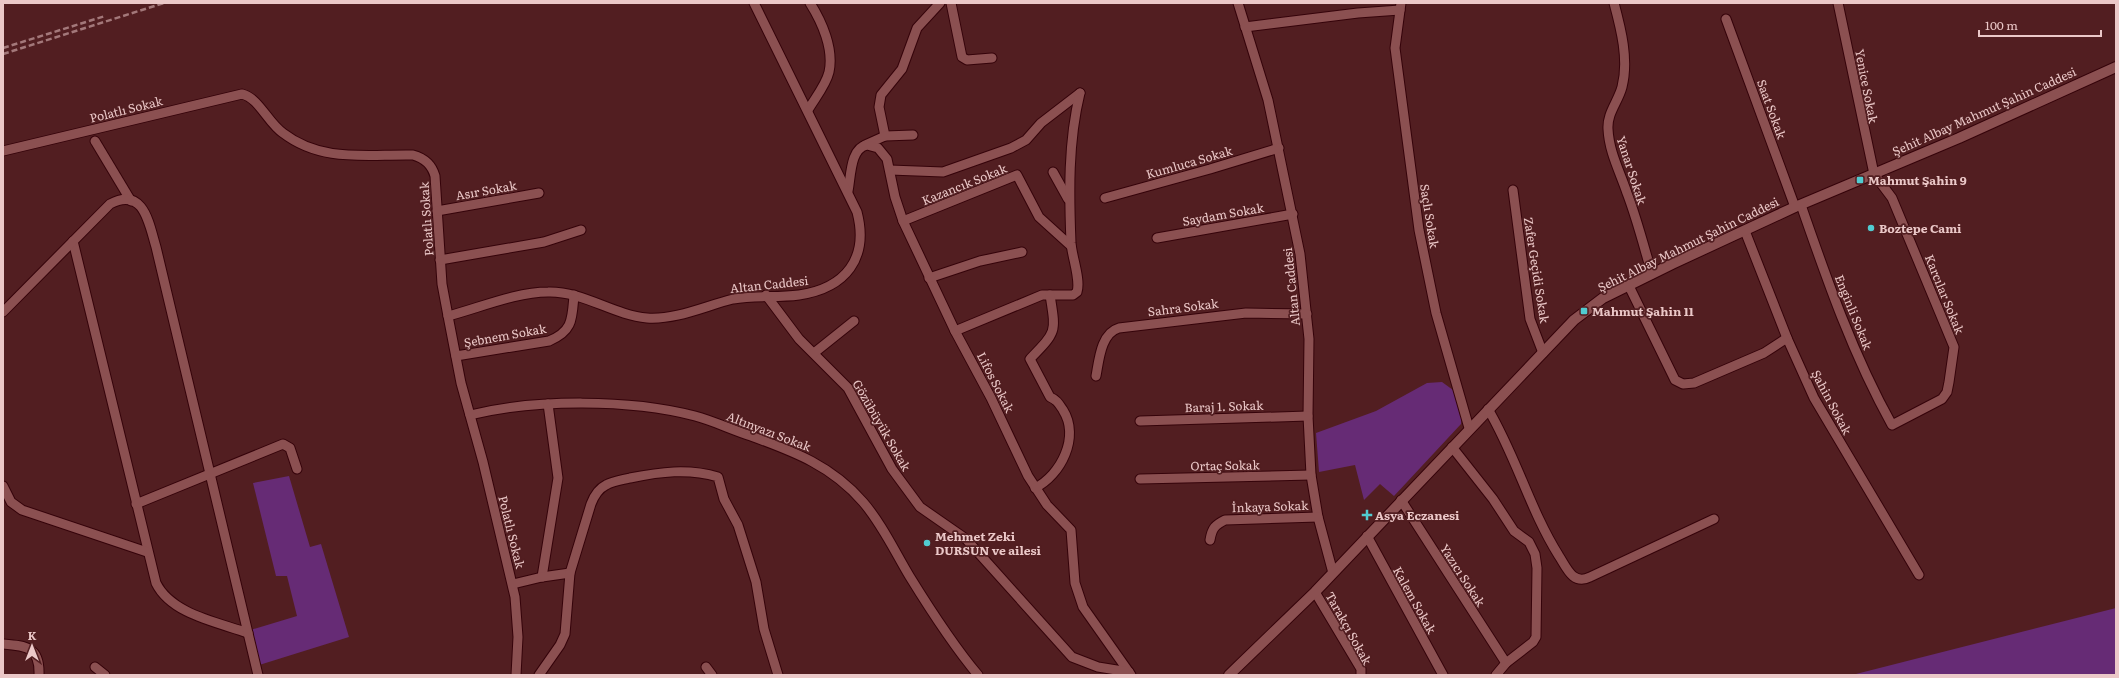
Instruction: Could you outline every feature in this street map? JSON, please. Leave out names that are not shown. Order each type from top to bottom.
[{"type":"street","name":"Altan Caddesi","points":[[448,316],[528,294],[549,292],[574,295],[638,316],[652,318],[678,314],[733,299],[766,295],[798,295],[824,288],[839,279],[856,261],[861,244],[861,230],[857,212],[848,191],[754,3]]},
{"type":"street","points":[[808,110],[824,82],[830,66],[825,33],[810,3]]},
{"type":"street","points":[[885,136],[879,110],[879,100],[902,69],[918,28],[940,3]]},
{"type":"street","points":[[951,3],[962,57],[967,60],[992,58]]},
{"type":"street","name":"Altan Caddesi","points":[[1238,3],[1268,100],[1293,214],[1300,254],[1307,314],[1309,365],[1308,416],[1311,475],[1318,517],[1333,573]]},
{"type":"street","name":"Yanar Sokak","points":[[1614,3],[1621,30],[1624,70],[1622,87],[1609,117],[1608,131],[1613,157],[1628,194],[1652,274]]},
{"type":"street","name":"Yenice Sokak","points":[[1838,3],[1874,174]]},
{"type":"street","points":[[1245,27],[1358,13],[1400,6]]},
{"type":"street","name":"Saçlı Sokak","points":[[1400,6],[1395,48],[1419,230],[1436,313],[1470,428]]},
{"type":"street","name":"Saat Sokak","points":[[1726,19],[1798,206]]},
{"type":"street","name":"Şehit Albay Mahmut Şahin Caddesi","points":[[1229,675],[1315,592],[1488,409],[1584,311],[1603,298],[1798,206],[1874,174],[2116,66]]},
{"type":"street","points":[[890,170],[943,172],[1011,148],[1026,140],[1041,123],[1080,93],[1073,127],[1069,200],[1071,246],[1078,280],[1077,292],[1073,296],[1042,295],[955,330]]},
{"type":"street","name":"Polatlı Sokak","points":[[3,151],[242,94],[254,101],[271,123],[283,134],[310,148],[345,156],[408,155],[421,158],[429,163],[434,171],[442,284],[448,316],[470,415],[513,584],[518,624],[516,675]]},
{"type":"street","points":[[848,191],[854,156],[857,150],[885,136],[913,135]]},
{"type":"street","points":[[95,141],[131,201]]},
{"type":"street","name":"Lifos Sokak","points":[[863,146],[871,145],[881,150],[888,159],[895,196],[903,221],[929,278],[991,398],[1035,488],[1047,505],[1070,530],[1079,599],[1130,674]]},
{"type":"street","name":"Kumluca Sokak","points":[[1105,198],[1210,169],[1278,148]]},
{"type":"street","points":[[1053,172],[1069,200]]},
{"type":"street","name":"Karcılar Sokak","points":[[1874,174],[1892,198],[1954,347],[1950,377],[1944,397],[1892,425]]},
{"type":"street","name":"Kazancık Sokak","points":[[903,221],[1017,176],[1038,217],[1071,246]]},
{"type":"street","name":"Zafer Geçidi Sokak","points":[[1513,190],[1530,319],[1543,353]]},
{"type":"street","name":"Asır Sokak","points":[[437,211],[539,193]]},
{"type":"street","points":[[3,312],[110,204],[123,200],[131,201],[142,207],[147,217],[258,675]]},
{"type":"street","name":"Enginli Sokak","points":[[1798,206],[1835,302],[1874,392],[1892,425]]},
{"type":"street","name":"Saydam Sokak","points":[[1157,238],[1293,214]]},
{"type":"street","points":[[440,260],[544,242],[580,230]]},
{"type":"street","name":"Şahin Sokak","points":[[1744,231],[1787,338],[1814,398],[1919,575]]},
{"type":"street","points":[[74,241],[147,552],[156,583],[168,601],[179,608],[248,633]]},
{"type":"street","points":[[929,278],[980,261],[1022,252]]},
{"type":"street","points":[[1629,286],[1675,380],[1682,384],[1690,384],[1764,353],[1787,338]]},
{"type":"street","name":"Şebnem Sokak","points":[[456,356],[549,341],[561,336],[572,322],[574,295]]},
{"type":"street","name":"Gözübüyük Sokak","points":[[766,295],[799,339],[848,388],[892,469],[920,506],[966,539],[1072,657],[1098,667],[1130,674]]},
{"type":"street","points":[[1035,488],[1045,482],[1057,469],[1068,447],[1070,436],[1069,425],[1065,414],[1056,400],[1050,397],[1030,359],[1053,333],[1055,325],[1050,295]]},
{"type":"street","name":"Sahra Sokak","points":[[1096,376],[1103,345],[1112,331],[1116,329],[1246,313],[1307,314]]},
{"type":"street","points":[[814,353],[854,321]]},
{"type":"street","points":[[542,577],[558,478],[548,404]]},
{"type":"street","name":"Altınyazı Sokak","points":[[470,415],[506,407],[548,404],[629,407],[695,416],[791,450],[816,463],[843,482],[869,509],[953,645],[978,675]]},
{"type":"street","points":[[1488,409],[1508,446],[1549,540],[1570,573],[1575,577],[1582,579],[1590,577],[1714,519]]},
{"type":"street","name":"Baraj 1. Sokak","points":[[1140,420],[1308,416]]},
{"type":"street","points":[[136,504],[283,444],[291,450],[297,469]]},
{"type":"street","points":[[1452,447],[1514,530],[1529,542],[1535,554],[1537,568],[1536,637],[1533,642],[1506,663],[1496,675]]},
{"type":"street","points":[[539,675],[560,645],[565,634],[570,573],[590,504],[595,494],[602,488],[616,481],[672,472],[694,472],[718,477],[724,500],[738,525],[756,582],[764,629],[778,675]]},
{"type":"street","name":"Ortaç Sokak","points":[[1140,479],[1311,475]]},
{"type":"street","points":[[3,486],[11,502],[22,510],[147,552]]},
{"type":"street","name":"Yazıcı Sokak","points":[[1401,500],[1506,663]]},
{"type":"street","name":"İnkaya Sokak","points":[[1210,540],[1211,530],[1225,520],[1318,517]]},
{"type":"street","name":"Kalem Sokak","points":[[1367,536],[1443,675]]},
{"type":"street","points":[[513,584],[542,577],[570,573]]},
{"type":"street","name":"Tarakçı Sokak","points":[[1315,592],[1361,669],[1361,675]]},
{"type":"street","points":[[3,644],[20,645],[30,649],[37,658],[39,675]]},
{"type":"street","points":[[95,667],[105,675]]},
{"type":"street","points":[[706,668],[712,675]]},
{"type":"shaded area","points":[[1442,382],[1453,390],[1462,416],[1461,424],[1394,496],[1380,484],[1364,500],[1355,465],[1319,472],[1316,433],[1376,411],[1427,383]]},
{"type":"shaded area","points":[[289,476],[310,547],[321,544],[349,637],[256,666],[247,631],[297,616],[287,576],[276,576],[253,483]]},
{"type":"shaded area","points":[[2116,608],[2116,675],[1852,675]]},
{"type":"railway","points":[[3,54],[164,3]]},
{"type":"railway","points":[[3,48],[105,16]]},
{"type":"place","name":"Mahmut Şahin 9","points":[[1860,180]]},
{"type":"place","name":"Boztepe Cami","points":[[1871,228]]},
{"type":"place","name":"Mahmut Şahin 11","points":[[1584,311]]},
{"type":"place","name":"Asya Eczanesi","points":[[1367,515]]},
{"type":"place","name":"Mehmet Zeki DURSUN ve ailesi","points":[[927,543]]}]
